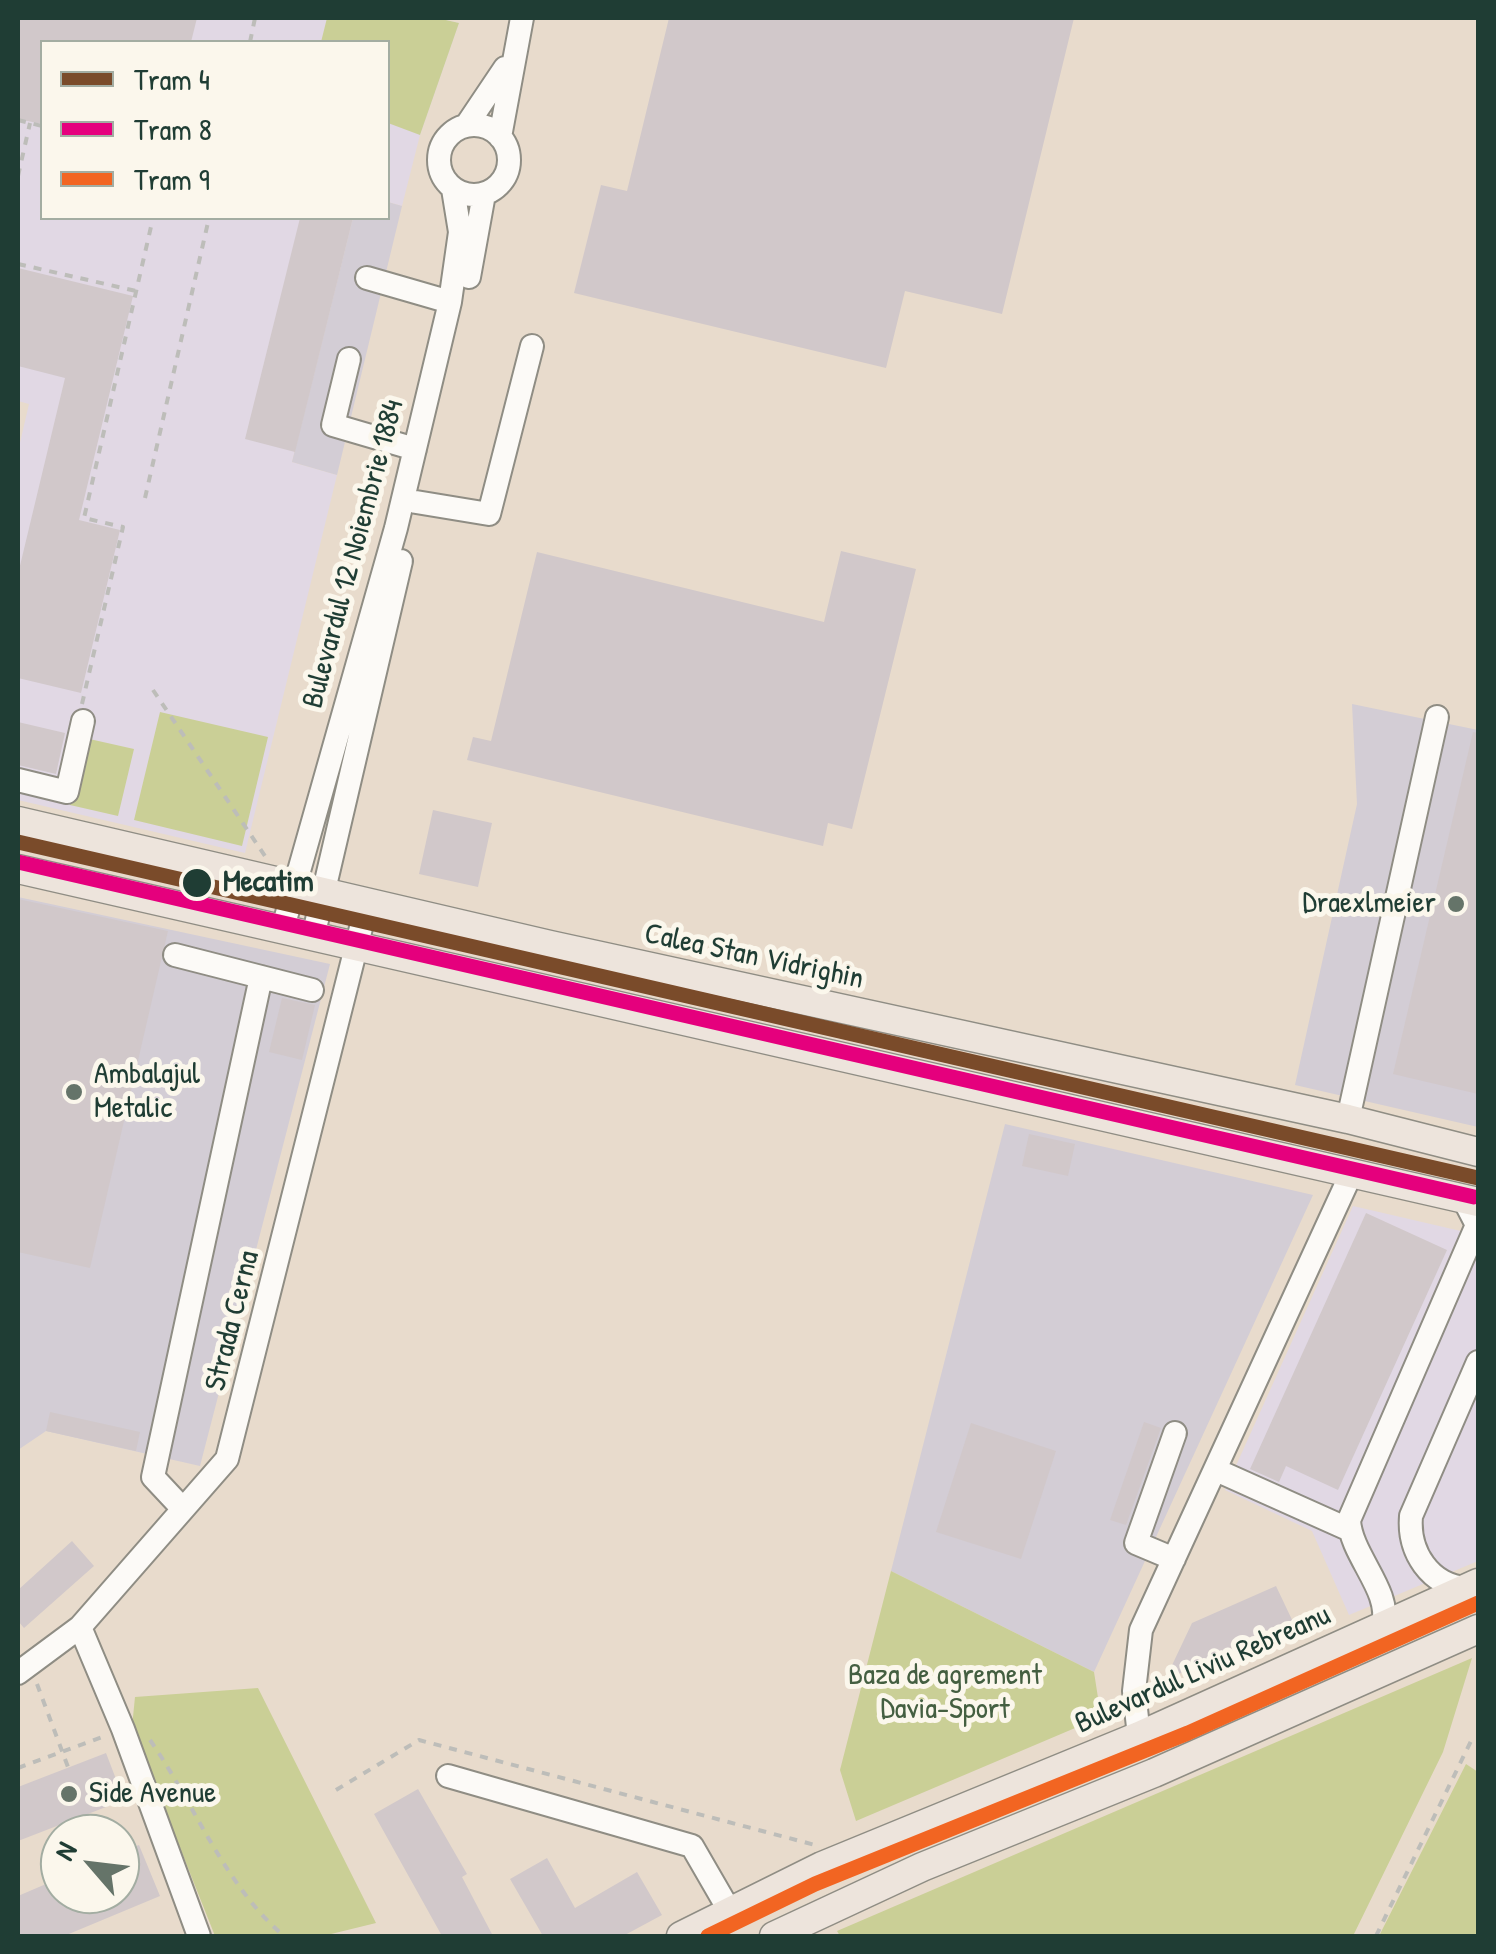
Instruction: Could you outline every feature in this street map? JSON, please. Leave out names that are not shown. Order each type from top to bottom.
[{"type":"main road","name":"Calea Stan Vidrighin","points":[[18,821],[368,904],[1348,1119],[1478,1152]]},
{"type":"main road","points":[[18,869],[1471,1200]]},
{"type":"main road","name":"Bulevardul Liviu Rebreanu","points":[[681,1936],[848,1854],[1139,1736],[1473,1585]]},
{"type":"main road","points":[[774,1936],[807,1929],[922,1866],[1154,1773],[1478,1629]]},
{"type":"street","points":[[512,56],[484,105],[466,126],[450,135],[440,150],[440,172],[454,189],[484,194],[506,174],[508,155],[500,136],[522,18]]},
{"type":"street","points":[[466,126],[478,125],[500,136]]},
{"type":"street","name":"Bulevardul 12 Noiembrie 1884","points":[[282,931],[291,886],[396,528],[450,302],[460,232],[454,189]]},
{"type":"street","name":"Bulevardul 12 Noiembrie 1884","points":[[313,937],[484,194]]},
{"type":"street","points":[[367,278],[450,302]]},
{"type":"street","points":[[416,502],[488,514],[532,346]]},
{"type":"street","points":[[348,359],[333,425],[414,449]]},
{"type":"street","points":[[1348,1119],[1437,718]]},
{"type":"street","points":[[18,780],[67,792],[81,720]]},
{"type":"street","name":"Strada Cerna","points":[[24,1669],[80,1627],[226,1458],[235,1440],[368,904]]},
{"type":"street","points":[[176,956],[312,990]]},
{"type":"street","points":[[182,1508],[153,1477],[261,977]]},
{"type":"street","points":[[1139,1736],[1135,1657],[1141,1630],[1351,1174]]},
{"type":"street","points":[[1383,1625],[1386,1610],[1350,1530],[1355,1504],[1477,1225],[1471,1200]]},
{"type":"street","points":[[1473,1585],[1444,1584],[1430,1576],[1410,1530],[1412,1516],[1478,1362]]},
{"type":"street","points":[[1174,1559],[1136,1543],[1176,1433]]},
{"type":"street","points":[[1216,1470],[1350,1530]]},
{"type":"street","points":[[80,1627],[134,1731],[199,1936]]},
{"type":"street","points":[[448,1776],[692,1846],[728,1910]]},
{"type":"path","points":[[18,120],[40,126]]},
{"type":"path","points":[[18,176],[30,123]]},
{"type":"path","points":[[81,720],[123,527],[84,518],[153,220]]},
{"type":"path","points":[[145,498],[210,220]]},
{"type":"path","points":[[18,264],[136,291]]},
{"type":"path","points":[[153,690],[266,857]]},
{"type":"path","points":[[24,1669],[68,1768]]},
{"type":"path","points":[[18,1768],[134,1731],[178,1779],[217,1853],[284,1936]]},
{"type":"path","points":[[336,1790],[419,1740],[848,1854]]},
{"type":"path","points":[[1376,1936],[1472,1741]]},
{"type":"shaded area","points":[[18,18],[437,18],[459,23],[420,135],[402,206],[390,203],[390,40],[40,40],[40,220],[352,220],[292,462],[337,475],[245,853],[18,800],[18,451],[29,404],[18,401]]},
{"type":"shaded area","points":[[390,203],[402,206],[337,475],[292,462],[352,220],[390,220]]},
{"type":"shaded area","points":[[1352,704],[1478,730],[1478,1127],[1295,1085],[1357,804]]},
{"type":"shaded area","points":[[18,897],[330,964],[200,1466],[46,1431],[18,1450]]},
{"type":"shaded area","points":[[1005,1124],[1313,1195],[1094,1672],[891,1571]]},
{"type":"shaded area","points":[[1353,1206],[1478,1235],[1478,1561],[1349,1615],[1312,1531],[1225,1490]]},
{"type":"green space","points":[[327,18],[437,18],[459,23],[420,135],[390,124],[390,40],[322,40]]},
{"type":"green space","points":[[160,712],[268,737],[242,846],[134,820]]},
{"type":"green space","points":[[85,738],[134,749],[118,816],[70,805]]},
{"type":"green space","name":"Baza de agrement Davia-Sport","points":[[891,1571],[1094,1672],[1101,1717],[856,1821],[840,1770]]},
{"type":"green space","points":[[1472,1658],[1443,1752],[1353,1936],[840,1936],[837,1931]]},
{"type":"green space","points":[[258,1688],[376,1923],[323,1936],[215,1936],[132,1727],[135,1697]]},
{"type":"green space","points":[[1466,1764],[1478,1772],[1478,1936],[1379,1936]]},
{"type":"building","points":[[18,18],[197,18],[192,40],[40,40],[40,124],[18,119]]},
{"type":"building","points":[[669,18],[1074,18],[1002,314],[905,291],[886,368],[574,293],[601,185],[627,191]]},
{"type":"building","points":[[300,220],[353,220],[295,452],[245,439]]},
{"type":"building","points":[[18,268],[133,296],[79,520],[120,530],[81,693],[18,678],[18,574],[65,378],[18,366]]},
{"type":"building","points":[[841,551],[916,569],[852,829],[828,823],[823,846],[467,760],[473,737],[491,741],[537,552],[824,622]]},
{"type":"building","points":[[18,722],[65,733],[56,774],[18,765]]},
{"type":"building","name":"Draexlmeier","points":[[1473,732],[1478,733],[1478,1094],[1393,1074]]},
{"type":"building","points":[[433,810],[492,823],[478,887],[419,874]]},
{"type":"building","name":"Ambalajul Metalic","points":[[18,899],[168,931],[90,1268],[18,1252]]},
{"type":"building","points":[[282,998],[315,1005],[302,1060],[269,1052]]},
{"type":"building","points":[[1029,1134],[1075,1144],[1068,1176],[1022,1166]]},
{"type":"building","points":[[1366,1213],[1447,1250],[1338,1490],[1286,1466],[1279,1482],[1250,1469]]},
{"type":"building","points":[[50,1412],[140,1432],[136,1451],[46,1431]]},
{"type":"building","points":[[1144,1422],[1161,1428],[1126,1525],[1110,1520]]},
{"type":"building","points":[[971,1423],[1056,1451],[1021,1559],[936,1532]]},
{"type":"building","points":[[72,1541],[94,1566],[24,1628],[18,1621],[18,1590]]},
{"type":"building","points":[[1276,1586],[1294,1624],[1165,1680],[1192,1623]]},
{"type":"building","name":"Side Avenue","points":[[106,1753],[124,1800],[88,1814],[40,1814],[40,1832],[18,1841],[18,1787]]},
{"type":"building","points":[[418,1789],[467,1874],[462,1877],[493,1936],[442,1936],[374,1814]]},
{"type":"building","points":[[140,1847],[160,1896],[140,1904]]},
{"type":"building","points":[[547,1858],[575,1908],[637,1872],[662,1915],[623,1936],[543,1936],[510,1879]]},
{"type":"building","points":[[40,1887],[40,1914],[117,1914],[64,1936],[18,1936],[18,1896]]},
{"type":"tram line","name":"4","points":[[18,842],[1478,1178]]},
{"type":"tram line","name":"8","points":[[18,862],[1474,1197]]},
{"type":"tram line","name":"9","points":[[708,1936],[815,1884],[1188,1733],[1478,1603]]},
{"type":"place","name":"Mecatim","points":[[197,883]]},
{"type":"place","name":"Draexlmeier","points":[[1456,904]]},
{"type":"place","name":"Ambalajul Metalic","points":[[74,1092]]},
{"type":"place","name":"Side Avenue","points":[[69,1794]]}]
